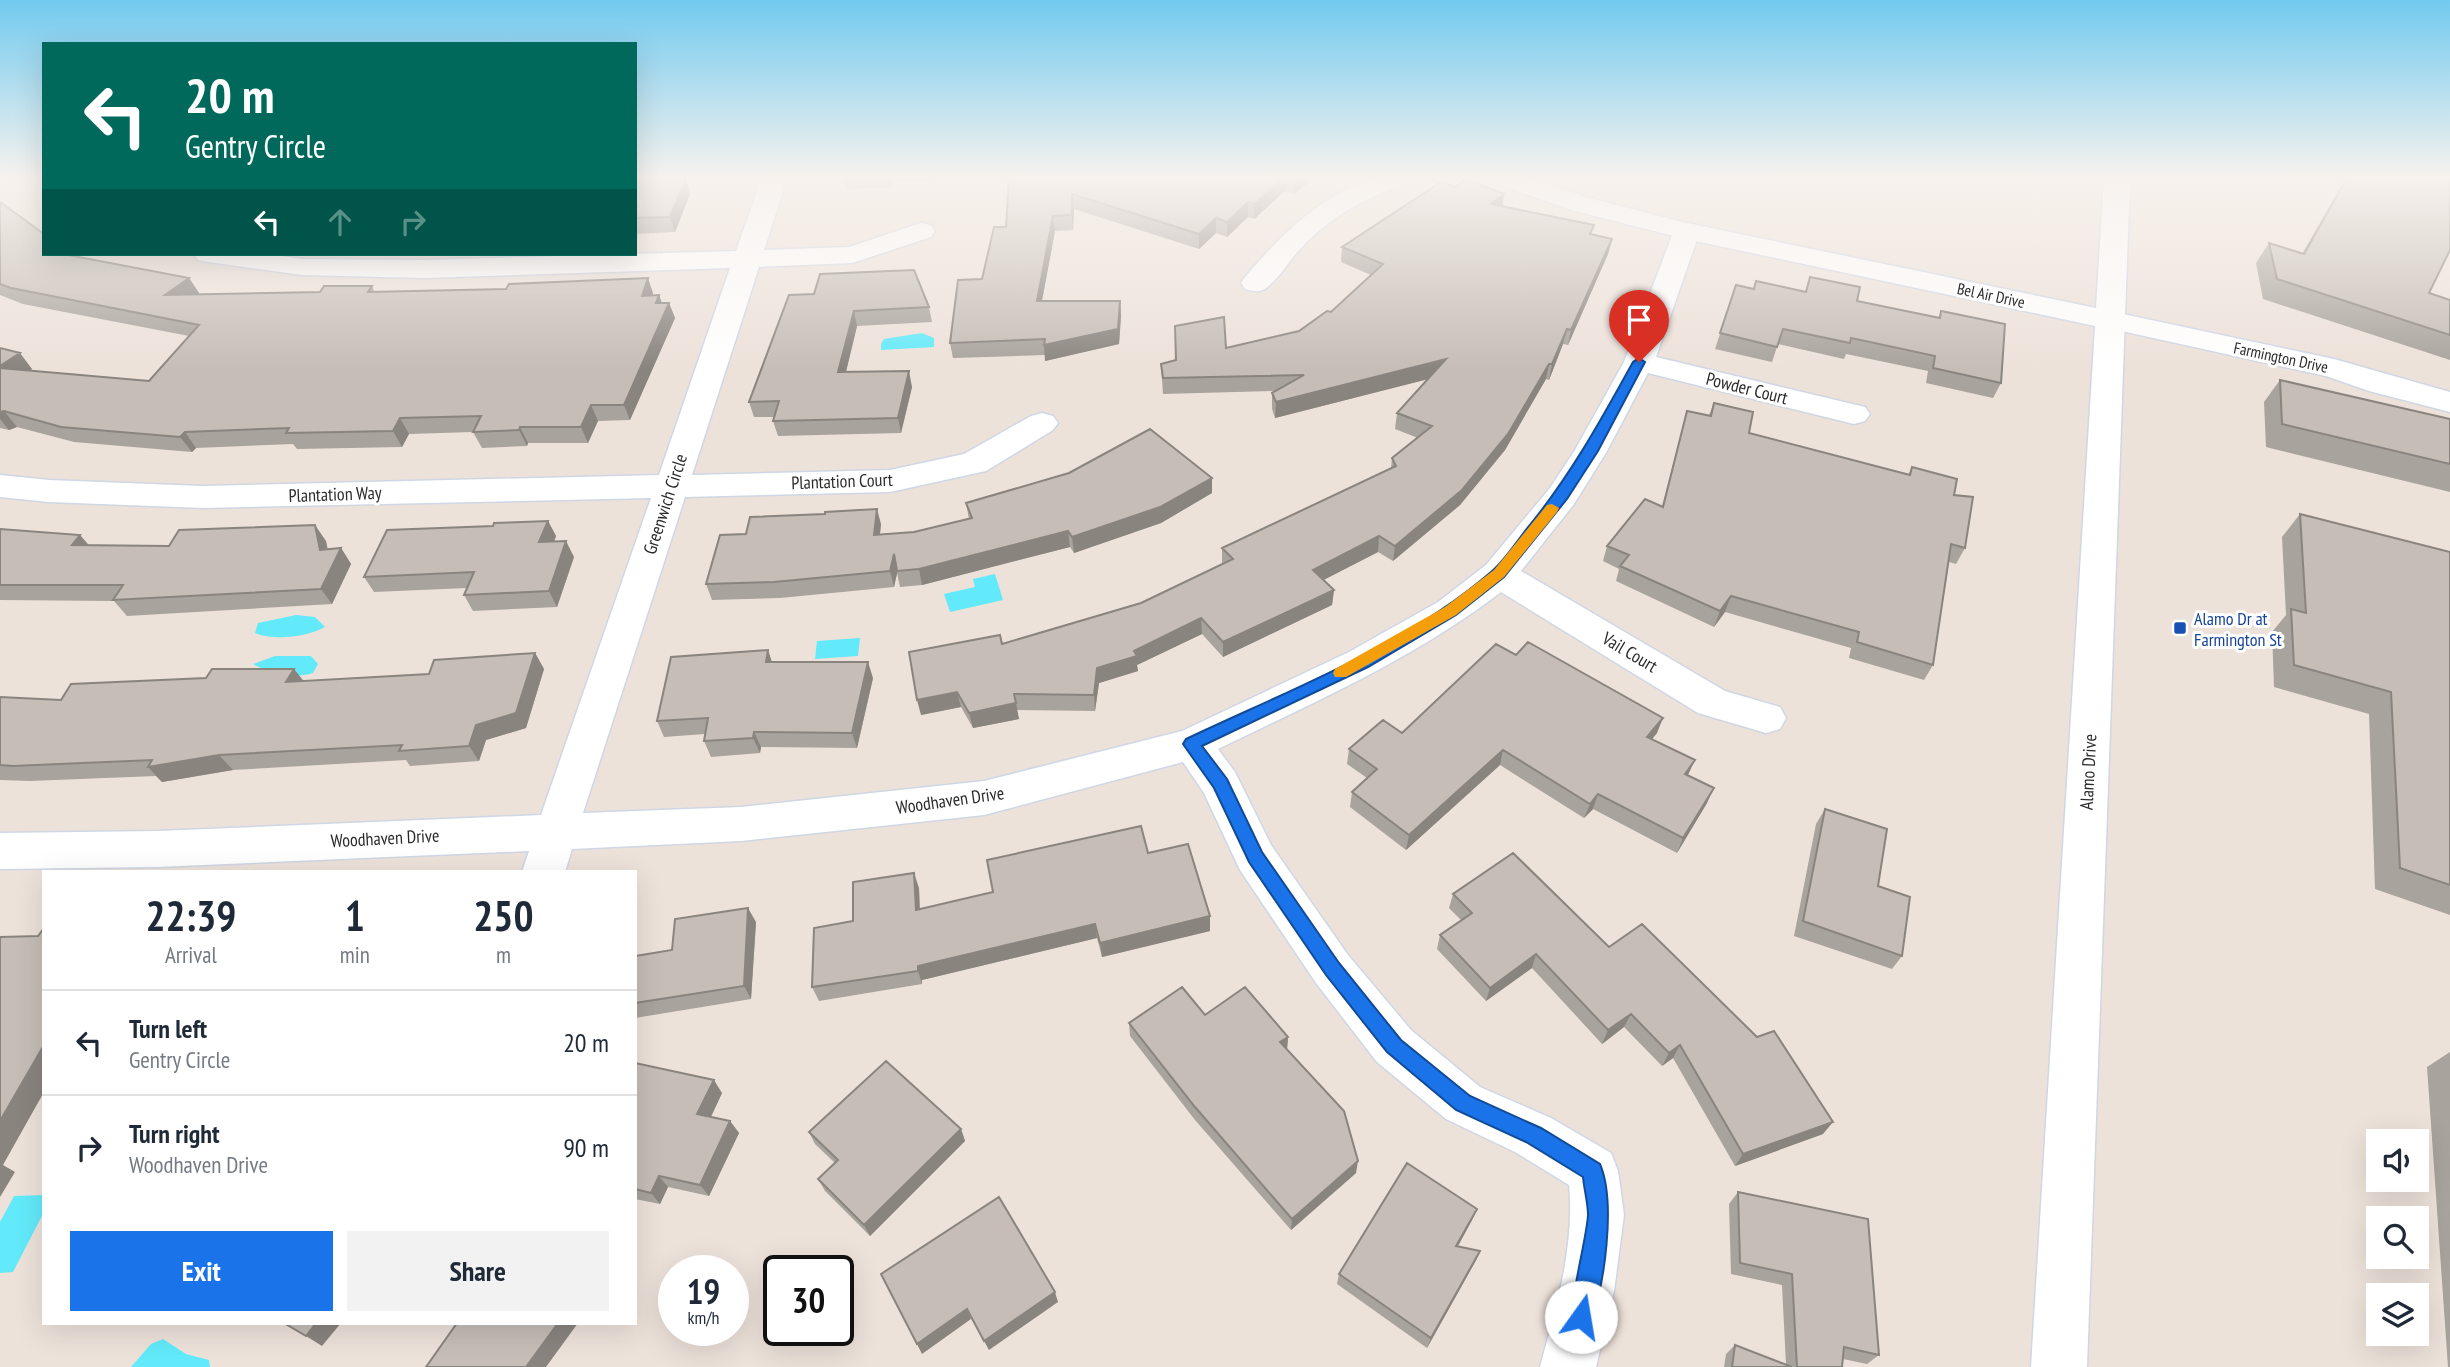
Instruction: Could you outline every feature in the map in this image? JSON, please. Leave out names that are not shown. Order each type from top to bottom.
[{"type":"street","name":"Greenwich Circle","points":[[545,870],[752,242]]},
{"type":"street","points":[[221,256],[302,268],[424,269],[852,255],[890,242]]},
{"type":"street","points":[[1255,283],[1291,242]]},
{"type":"street","name":"Woodhaven Drive","points":[[0,851],[158,849],[741,824],[984,798],[1192,744],[1362,662],[1451,611],[1499,574],[1562,496],[1591,451],[1639,362],[1682,242]]},
{"type":"street","name":"Bel Air Drive","points":[[1737,242],[2109,320]]},
{"type":"street","name":"Alamo Drive","points":[[2059,1367],[2113,242]]},
{"type":"street","name":"Farmington Drive","points":[[2109,320],[2334,369],[2450,402]]},
{"type":"street","name":"Powder Court","points":[[1639,362],[1854,414]]},
{"type":"street","name":"Plantation Court","points":[[671,484],[890,481],[974,463],[1042,423]]},
{"type":"street","name":"Plantation Way","points":[[0,486],[50,491],[204,497],[671,484]]},
{"type":"street","name":"Vail Court","points":[[1499,574],[1712,702],[1766,718]]},
{"type":"street","points":[[1192,744],[1221,784],[1255,857],[1332,969],[1394,1046],[1463,1103],[1534,1135],[1592,1171],[1598,1215],[1587,1292],[1568,1367]]},
{"type":"water","points":[[922,333],[934,338],[934,347],[881,350],[884,339]]},
{"type":"water","points":[[995,574],[1003,600],[950,612],[944,594],[975,587],[973,579]]},
{"type":"water","points":[[296,615],[315,617],[325,627],[290,637],[271,637],[255,633],[258,623]]},
{"type":"water","points":[[860,638],[858,656],[815,659],[817,641]]},
{"type":"water","points":[[275,656],[311,656],[318,664],[313,673],[298,676],[275,673],[253,664]]},
{"type":"water","points":[[42,1195],[42,1216],[13,1272],[0,1273],[0,1222],[14,1196]]},
{"type":"water","points":[[163,1339],[186,1354],[209,1360],[210,1367],[131,1367],[151,1344]]},
{"type":"building","points":[[0,242],[42,242],[42,256],[74,256],[189,278],[165,295],[320,292],[324,286],[372,286],[368,292],[506,289],[509,284],[648,278],[642,296],[659,295],[656,303],[669,303],[624,405],[591,405],[581,427],[520,427],[519,430],[473,432],[481,416],[400,418],[393,431],[286,433],[289,428],[185,432],[180,437],[61,427],[0,412],[0,368],[149,381],[199,325],[0,284]]},
{"type":"building","points":[[991,242],[1048,242],[1037,301],[1120,301],[1118,329],[1044,345],[1045,339],[950,343],[958,280],[982,279]]},
{"type":"building","points":[[1350,242],[1611,242],[1571,330],[1567,329],[1552,364],[1549,364],[1508,434],[1462,490],[1395,546],[1379,536],[1313,570],[1334,590],[1223,642],[1201,618],[1134,651],[1137,656],[1097,668],[1094,695],[1014,694],[1016,703],[969,713],[957,692],[917,700],[909,652],[1000,635],[1002,644],[1141,603],[1233,559],[1222,548],[1396,466],[1392,458],[1432,426],[1397,413],[1446,359],[1276,402],[1272,393],[1304,375],[1163,378],[1161,364],[1176,360],[1175,326],[1224,317],[1226,348],[1299,331],[1327,311],[1331,312],[1383,264],[1342,247]]},
{"type":"building","points":[[2311,242],[2450,242],[2450,250],[2429,293],[2450,300],[2450,335],[2277,279],[2269,243],[2304,254]]},
{"type":"building","points":[[914,270],[929,307],[854,311],[838,372],[909,371],[898,418],[773,421],[779,401],[749,402],[789,295],[814,294],[820,274]]},
{"type":"building","points":[[1810,277],[1860,287],[1857,301],[1940,318],[1941,311],[2005,324],[2001,383],[1933,368],[1935,356],[1851,338],[1850,343],[1783,329],[1777,347],[1720,333],[1736,285],[1754,289],[1756,281],[1806,292]]},
{"type":"building","points":[[0,348],[20,353],[0,366]]},
{"type":"building","points":[[2280,380],[2450,419],[2450,464],[2282,424]]},
{"type":"building","points":[[1714,403],[1753,412],[1749,433],[1910,475],[1912,467],[1957,479],[1954,495],[1973,497],[1965,548],[1951,544],[1933,665],[1857,642],[1859,632],[1731,596],[1720,611],[1620,566],[1629,555],[1607,546],[1645,499],[1663,507],[1687,411],[1711,416]]},
{"type":"building","points":[[1150,429],[1212,478],[1160,507],[1072,537],[1068,531],[919,569],[897,571],[894,554],[890,571],[774,582],[706,584],[720,535],[746,534],[750,517],[877,509],[874,535],[914,532],[972,518],[966,503],[1069,473]]},
{"type":"building","points":[[2300,514],[2450,552],[2450,885],[2400,868],[2391,692],[2294,665],[2291,609],[2306,613]]},
{"type":"building","points":[[548,521],[539,542],[566,541],[549,591],[464,595],[474,572],[364,577],[387,530]]},
{"type":"building","points":[[315,525],[320,550],[341,548],[321,589],[113,600],[123,585],[0,585],[0,529],[80,535],[72,545],[169,546],[179,530]]},
{"type":"building","points":[[1528,642],[1663,718],[1647,737],[1695,760],[1685,774],[1714,788],[1683,838],[1598,794],[1590,804],[1503,750],[1409,835],[1352,792],[1377,769],[1349,749],[1383,720],[1402,733],[1496,644],[1516,655]]},
{"type":"building","points":[[768,650],[766,662],[868,662],[852,733],[754,732],[753,738],[704,741],[708,718],[657,721],[671,657]]},
{"type":"building","points":[[535,653],[516,713],[476,725],[469,746],[399,751],[402,745],[219,755],[148,767],[152,760],[0,765],[0,697],[61,700],[71,684],[206,678],[212,669],[294,669],[286,682],[429,674],[434,660]]},
{"type":"building","points":[[1825,809],[1887,829],[1878,886],[1910,897],[1902,956],[1803,921]]},
{"type":"building","points":[[1141,826],[1148,853],[1188,844],[1210,916],[1100,943],[1095,924],[918,966],[918,971],[812,987],[814,928],[853,921],[853,882],[914,873],[916,910],[993,892],[987,860]]},
{"type":"building","points":[[1513,853],[1609,947],[1642,924],[1757,1037],[1774,1031],[1833,1122],[1743,1154],[1680,1045],[1669,1053],[1631,1014],[1608,1030],[1536,954],[1490,988],[1440,935],[1472,913],[1453,894]]},
{"type":"building","points":[[748,908],[744,986],[637,1003],[637,956],[672,950],[675,919]]},
{"type":"building","points":[[42,931],[42,1048],[0,1121],[0,937],[38,936]]},
{"type":"building","points":[[1182,987],[1205,1015],[1245,987],[1288,1037],[1280,1042],[1344,1111],[1358,1161],[1292,1219],[1195,1107],[1129,1023]]},
{"type":"building","points":[[886,1061],[961,1129],[864,1225],[818,1179],[838,1160],[809,1132]]},
{"type":"building","points":[[637,1063],[714,1080],[697,1114],[730,1121],[700,1185],[659,1176],[651,1193],[637,1190]]},
{"type":"building","points":[[1407,1163],[1477,1209],[1456,1246],[1480,1251],[1431,1338],[1339,1274]]},
{"type":"building","points":[[1738,1192],[1868,1219],[1879,1355],[1844,1347],[1842,1367],[1797,1367],[1792,1274],[1740,1263]]},
{"type":"building","points":[[999,1197],[1055,1292],[984,1341],[967,1309],[917,1344],[881,1274]]},
{"type":"building","points":[[287,1325],[314,1325],[306,1336]]},
{"type":"building","points":[[456,1325],[557,1325],[526,1367],[426,1367]]},
{"type":"building","points":[[1735,1345],[1792,1367],[1732,1367]]},
{"type":"slow traffic","points":[[1341,673],[1451,611],[1499,574],[1552,508]]},
{"type":"place","name":"Alamo Dr at Farmington St","points":[[2180,628]]},
{"type":"route","points":[[1581,1317],[1598,1215],[1592,1171],[1534,1135],[1463,1103],[1394,1046],[1332,969],[1255,857],[1221,784],[1192,744],[1362,662],[1451,611],[1499,574],[1562,496],[1591,451],[1639,362]]}]
